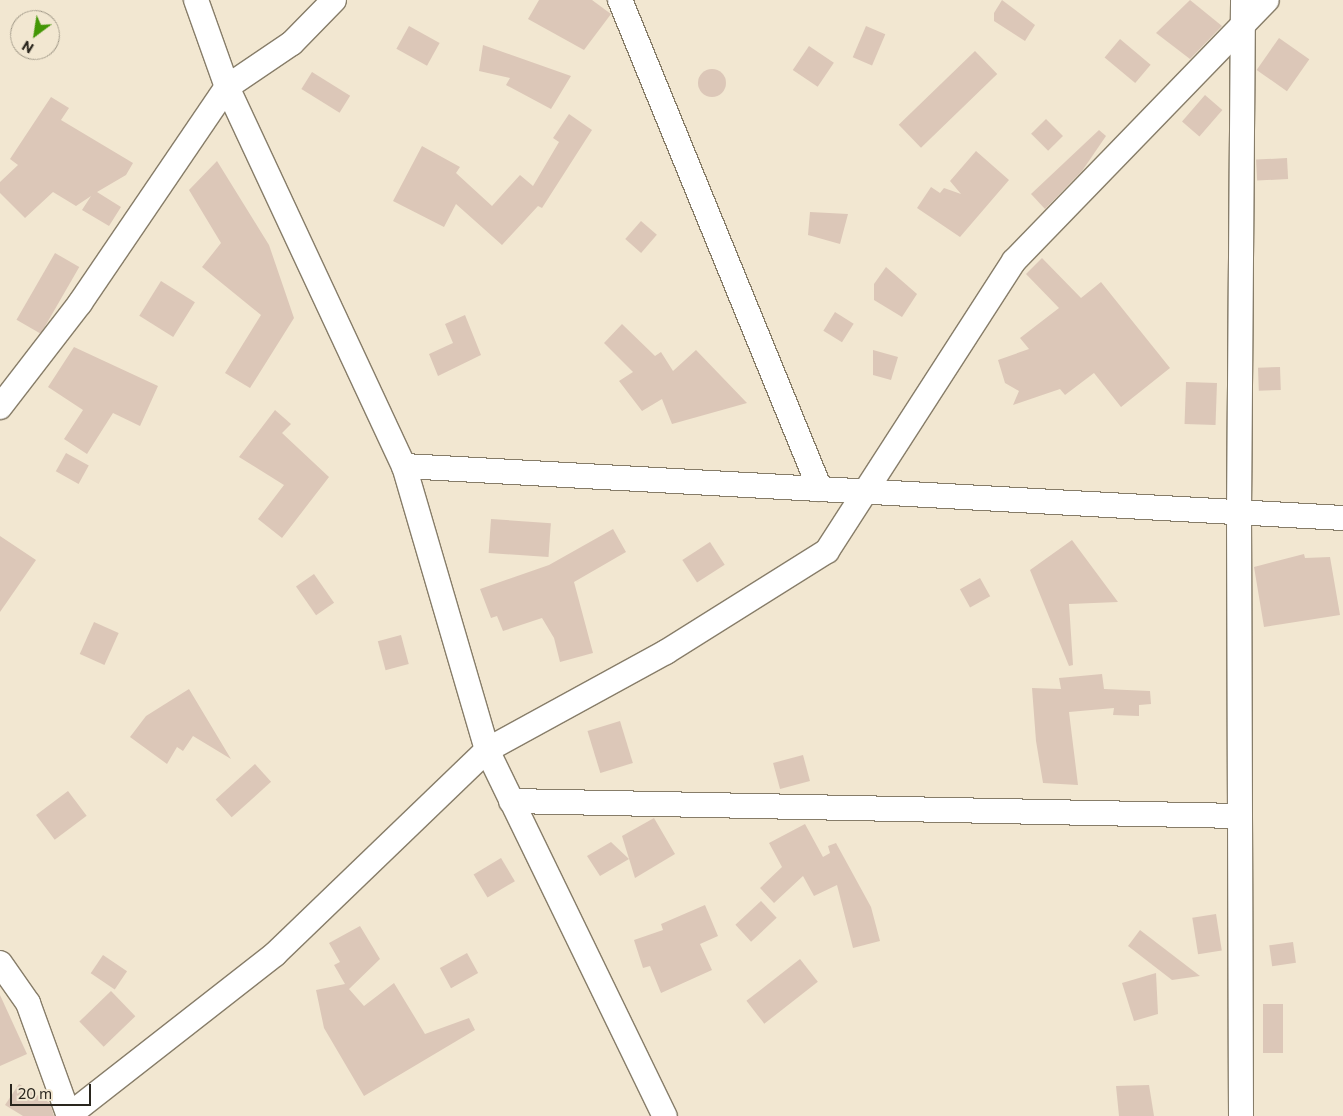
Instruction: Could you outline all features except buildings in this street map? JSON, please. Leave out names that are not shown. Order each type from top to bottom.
[{"type":"street","points":[[196,0],[227,87],[404,466],[487,750],[665,1116]]},
{"type":"street","points":[[0,407],[80,304],[227,87],[292,44],[334,0]]},
{"type":"street","points":[[620,0],[820,489]]},
{"type":"street","points":[[1241,1116],[1239,513],[1243,0]]},
{"type":"street","points":[[0,963],[28,1003],[69,1116],[275,954],[487,750],[666,652],[827,551],[1014,261],[1267,0]]},
{"type":"street","points":[[404,466],[1343,518]]},
{"type":"street","points":[[511,801],[1240,816]]}]
